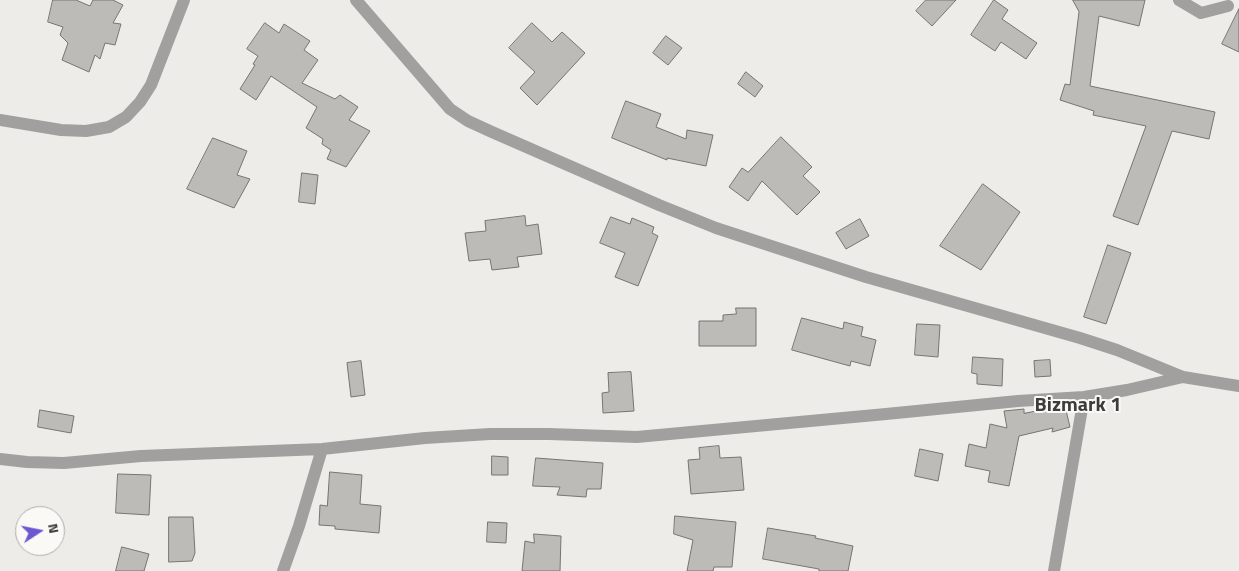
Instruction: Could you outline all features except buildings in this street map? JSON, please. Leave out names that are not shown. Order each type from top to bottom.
[{"type":"street","points":[[0,120],[60,130],[86,131],[109,127],[126,117],[140,102],[151,85],[184,0]]},
{"type":"street","points":[[356,0],[450,109],[468,121],[492,132],[716,228],[866,277],[1080,338],[1117,350],[1183,378],[1239,386]]},
{"type":"street","points":[[1179,0],[1201,13],[1228,6]]},
{"type":"street","points":[[0,459],[64,463],[141,456],[322,448],[490,434],[637,437],[1018,401],[1084,397],[1183,378]]},
{"type":"street","points":[[1054,571],[1084,397]]},
{"type":"street","points":[[284,571],[322,448]]},
{"type":"district","name":"Bizmark 1","points":[[1078,406]]}]
